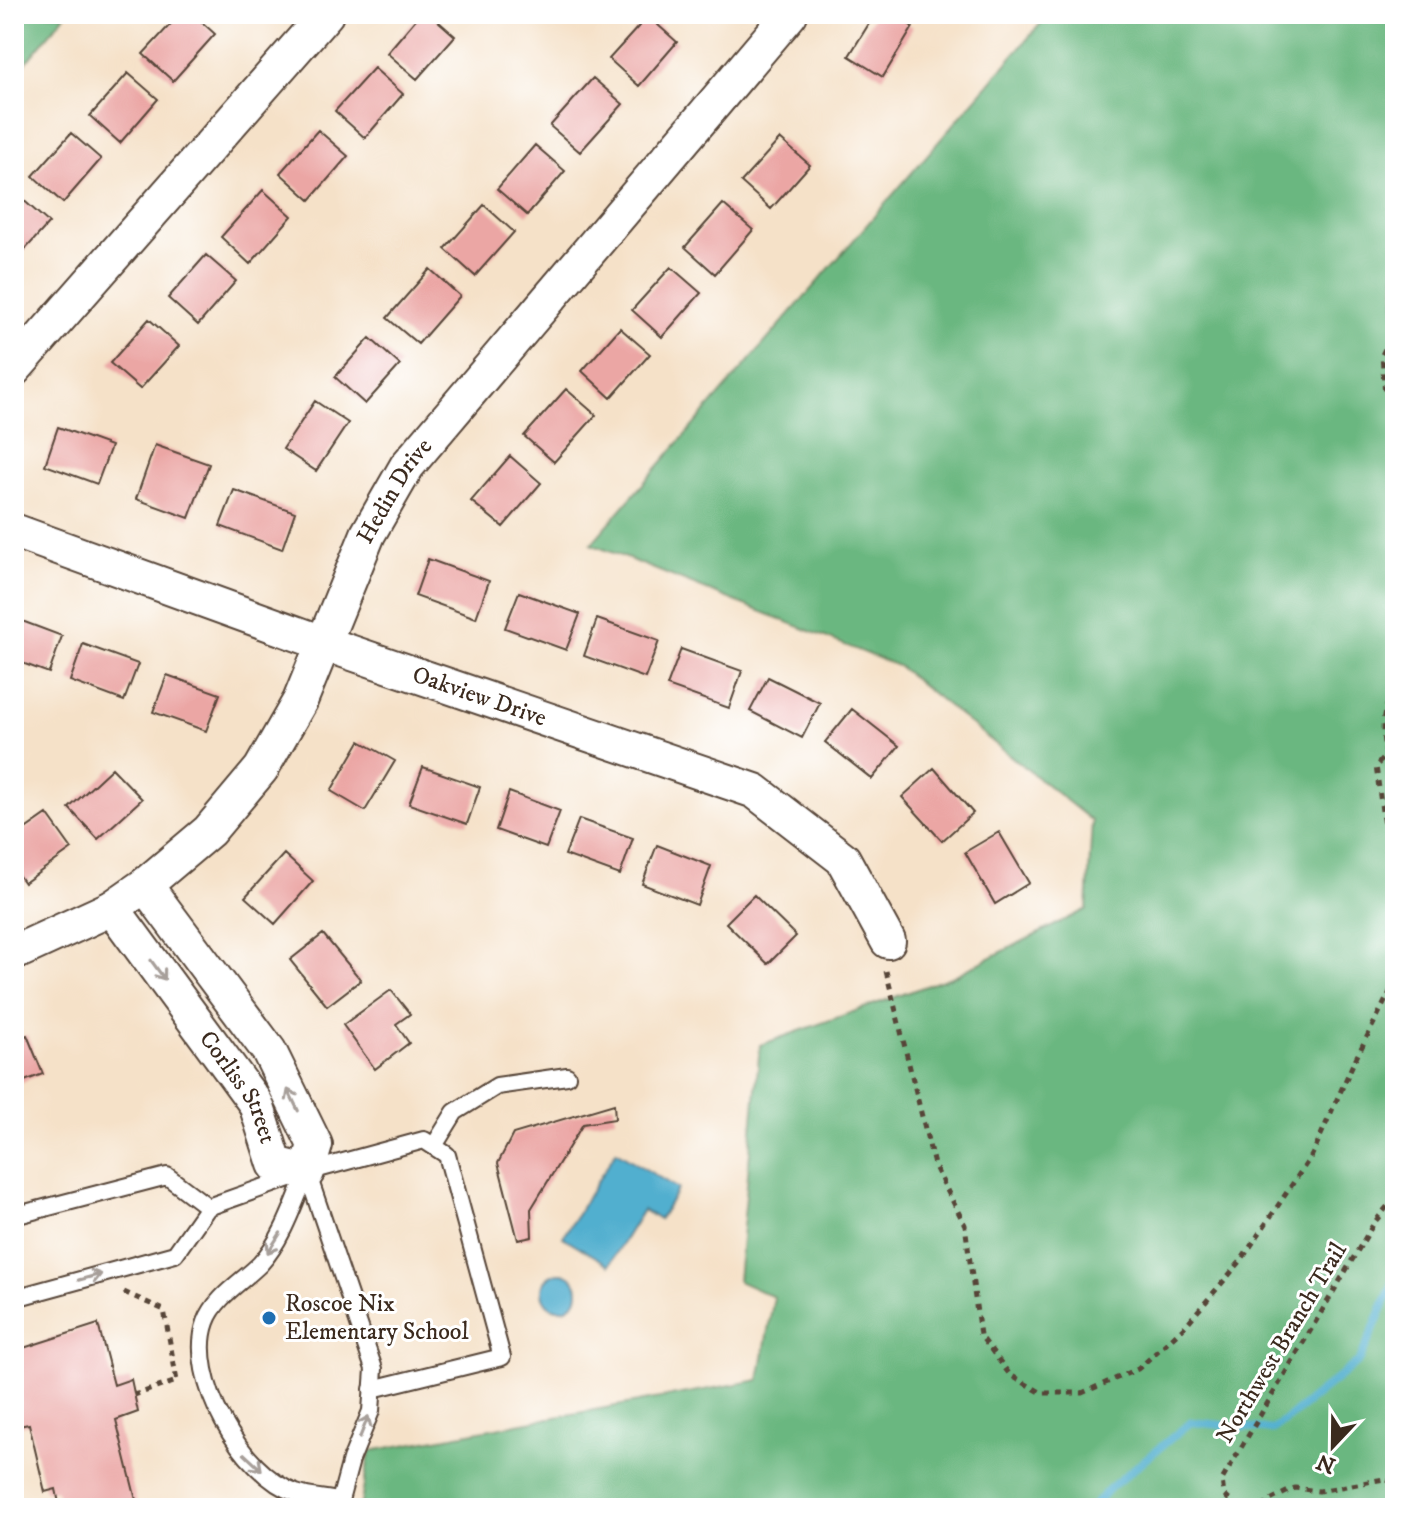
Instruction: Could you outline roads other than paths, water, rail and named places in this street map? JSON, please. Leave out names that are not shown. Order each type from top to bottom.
[{"type":"street","points":[[14,369],[326,14]]},
{"type":"street","name":"Hedin Drive","points":[[14,953],[112,908],[145,885],[209,831],[261,769],[300,701],[368,534],[407,466],[790,14]]},
{"type":"street","name":"Oakview Drive","points":[[14,531],[323,643],[755,791],[843,859],[888,941]]},
{"type":"street","name":"Corliss Street","points":[[145,885],[254,1066]]},
{"type":"street","name":"Corliss Street","points":[[112,908],[254,1066],[315,1145],[307,1172]]},
{"type":"lane","points":[[434,1146],[455,1112],[497,1086],[567,1076]]},
{"type":"lane","points":[[14,1295],[22,1296],[175,1254],[208,1207],[307,1172],[424,1140],[447,1155],[502,1357],[372,1389]]},
{"type":"lane","points":[[307,1172],[374,1369],[371,1411],[338,1504],[295,1493],[270,1477],[242,1451],[220,1418],[202,1353],[206,1321],[229,1290],[260,1263],[280,1235],[307,1172]]},
{"type":"lane","points":[[14,1216],[167,1176],[208,1207]]},
{"type":"water","points":[[616,1151],[678,1189],[659,1220],[643,1210],[609,1265],[563,1237]]},
{"type":"water","points":[[560,1273],[573,1278],[578,1291],[573,1304],[560,1309],[547,1304],[542,1291],[547,1278]]},
{"type":"waterway","points":[[1091,1508],[1110,1488],[1191,1422],[1273,1430],[1360,1360],[1395,1279]]},
{"type":"place","name":"Roscoe Nix Elementary School","points":[[269,1318]]}]
